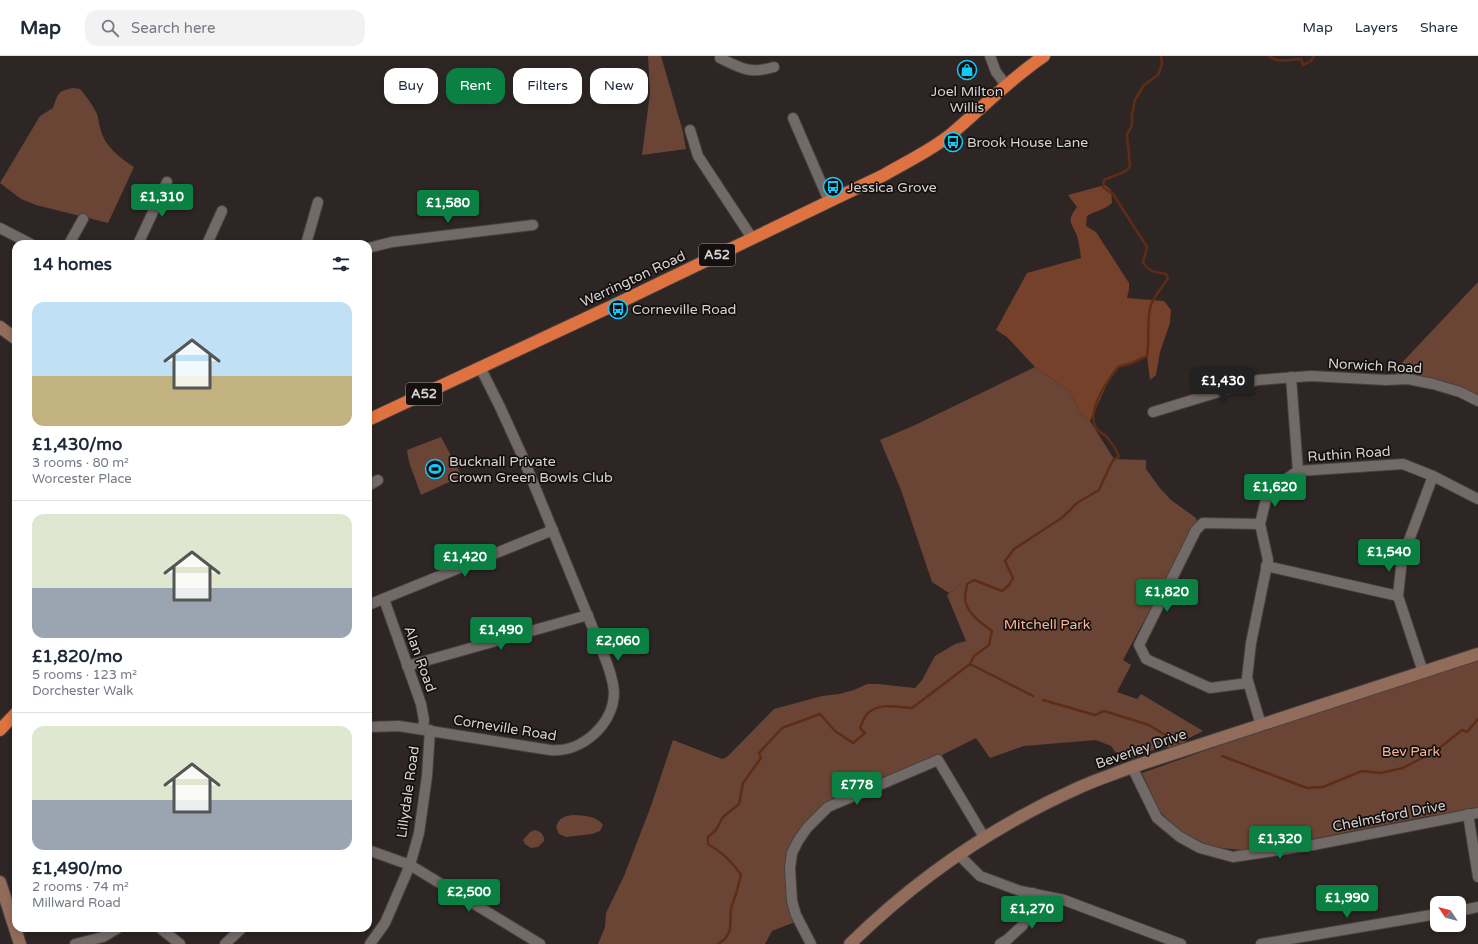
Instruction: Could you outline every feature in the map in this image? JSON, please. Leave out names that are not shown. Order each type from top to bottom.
[{"type":"highway","name":"A52","points":[[1006,85],[1044,56]]},
{"type":"highway","name":"Werrington Road","points":[[372,418],[884,175],[922,154],[949,136],[1006,85]]},
{"type":"highway","points":[[0,730],[12,717]]},
{"type":"street","points":[[720,56],[720,58],[747,71],[762,70],[774,67]]},
{"type":"street","points":[[990,56],[996,72],[1006,85]]},
{"type":"street","points":[[793,118],[829,201]]},
{"type":"street","points":[[690,130],[698,156],[752,238]]},
{"type":"street","points":[[140,240],[167,182]]},
{"type":"street","points":[[307,240],[318,202]]},
{"type":"street","points":[[209,240],[222,212]]},
{"type":"street","points":[[71,240],[83,219]]},
{"type":"street","points":[[372,247],[392,242],[533,224]]},
{"type":"street","points":[[0,228],[23,240]]},
{"type":"street","points":[[0,327],[12,336]]},
{"type":"street","name":"Corneville Road","points":[[372,727],[394,725],[557,751],[573,748],[589,738],[604,722],[610,707],[614,691],[611,672],[506,420],[480,367]]},
{"type":"street","name":"Norwich Road","points":[[1153,412],[1258,380],[1311,376],[1386,380],[1408,379],[1433,384],[1460,392],[1478,401]]},
{"type":"street","points":[[1291,377],[1298,471]]},
{"type":"street","name":"Ruthin Road","points":[[1261,725],[1247,678],[1251,643],[1268,560],[1260,524],[1268,491],[1298,471],[1402,464],[1433,476],[1478,499]]},
{"type":"street","points":[[1423,672],[1398,596],[1402,559],[1433,476]]},
{"type":"street","points":[[372,484],[378,480]]},
{"type":"street","points":[[1248,683],[1210,688],[1146,659],[1139,645],[1196,530],[1203,523],[1260,524]]},
{"type":"street","points":[[372,604],[553,530]]},
{"type":"street","points":[[1266,566],[1398,596]]},
{"type":"street","name":"Alan Road","points":[[384,599],[424,713],[426,730]]},
{"type":"street","points":[[408,666],[588,615]]},
{"type":"street","name":"Beverley Drive","points":[[850,944],[906,892],[958,854],[1016,818],[1079,787],[1132,767],[1478,654]]},
{"type":"street","name":"Lillydale Road","points":[[370,944],[385,923],[410,865],[419,833],[426,776],[426,730]]},
{"type":"street","points":[[811,944],[796,915],[790,881],[790,868],[792,853],[798,841],[807,828],[828,807],[938,760],[984,837]]},
{"type":"street","name":"Chelmsford Drive","points":[[1132,767],[1157,818],[1180,837],[1200,848],[1233,856],[1313,845],[1473,814]]},
{"type":"street","points":[[1473,814],[1478,877]]},
{"type":"street","points":[[372,851],[410,865],[540,944]]},
{"type":"street","points":[[958,854],[980,876],[1020,891],[1064,900],[1181,944]]},
{"type":"street","points":[[0,882],[12,919]]},
{"type":"street","points":[[1000,944],[1008,939],[1023,925],[1033,894]]},
{"type":"street","points":[[1466,910],[1478,907]]},
{"type":"street","points":[[1261,944],[1430,915]]},
{"type":"street","points":[[16,932],[20,944]]},
{"type":"street","points":[[75,944],[103,937],[111,932]]},
{"type":"street","points":[[165,932],[180,944]]},
{"type":"street","points":[[225,944],[238,932]]},
{"type":"green space","points":[[648,56],[661,56],[683,132],[686,149],[642,155],[650,93]]},
{"type":"green space","points":[[73,88],[80,89],[93,106],[98,116],[102,134],[108,145],[134,167],[108,223],[36,205],[21,199],[0,183],[40,116],[53,108],[57,96],[61,92]]},
{"type":"green space","points":[[1478,282],[1478,396],[1421,377],[1395,374],[1397,368]]},
{"type":"green space","name":"Mitchell Park","points":[[1035,367],[1069,391],[1081,414],[1090,421],[1114,459],[1146,460],[1146,469],[1159,487],[1171,500],[1196,518],[1197,522],[1123,660],[1131,665],[1117,692],[1137,699],[1141,694],[1203,731],[1187,739],[1184,744],[1172,750],[1164,746],[1125,761],[1122,761],[1111,746],[1096,740],[1024,746],[990,758],[976,738],[940,756],[838,797],[812,816],[787,859],[785,885],[795,922],[772,931],[765,944],[598,944],[605,927],[606,913],[624,876],[651,806],[673,740],[722,759],[727,757],[774,709],[822,696],[854,690],[867,684],[915,688],[922,680],[935,656],[955,644],[966,641],[947,595],[962,583],[949,593],[932,582],[901,490],[880,440],[913,426]]},
{"type":"green space","name":"Bucknall Private Crown Green Bowls Club","points":[[441,437],[462,476],[421,495],[409,462],[407,450]]},
{"type":"green space","name":"Bev Park","points":[[1478,659],[1478,809],[1428,816],[1252,851],[1211,847],[1180,831],[1160,812],[1142,773],[1337,704]]},
{"type":"green space","points":[[573,815],[597,819],[603,825],[600,831],[592,834],[566,837],[559,834],[556,827],[559,821],[564,817]]},
{"type":"green space","points":[[535,830],[542,834],[544,841],[538,847],[531,848],[525,844],[523,840],[530,832]]},
{"type":"shaded area","points":[[1105,185],[1111,190],[1112,203],[1087,216],[1086,226],[1096,232],[1129,283],[1127,298],[1164,301],[1171,310],[1170,323],[1160,352],[1156,375],[1150,380],[1147,356],[1132,363],[1118,367],[1110,378],[1090,421],[1081,414],[1069,391],[1035,367],[1007,337],[996,330],[1027,273],[1081,258],[1078,238],[1071,221],[1077,207],[1068,195]]},
{"type":"waterway","points":[[718,944],[725,939],[730,930],[731,908],[741,875],[726,857],[708,844],[708,837],[716,830],[723,817],[739,804],[743,783],[761,758],[759,753],[782,728],[820,714],[835,731],[853,743],[865,733],[860,728],[866,715],[872,710],[888,706],[912,708],[970,664],[974,656],[989,645],[992,631],[974,617],[968,608],[965,597],[967,584],[974,580],[1002,591],[1009,585],[1013,578],[1005,561],[1014,549],[1063,517],[1077,503],[1099,490],[1114,459],[1119,457],[1108,438],[1096,428],[1094,421],[1096,405],[1104,388],[1118,367],[1132,363],[1147,356],[1151,305],[1168,278],[1166,274],[1147,268],[1143,262],[1147,247],[1113,194],[1103,187],[1104,180],[1126,171],[1130,166],[1127,134],[1132,126],[1132,115],[1135,100],[1144,85],[1158,75],[1162,64],[1161,56]]},
{"type":"waterway","points":[[1269,56],[1276,60],[1301,59],[1303,65],[1311,61],[1314,56]]},
{"type":"waterway","points":[[970,664],[1033,696]]},
{"type":"waterway","points":[[1043,700],[1095,715],[1104,711],[1149,725],[1180,744]]},
{"type":"waterway","points":[[1222,756],[1307,788],[1323,787],[1362,771],[1380,773],[1403,768],[1437,750],[1462,730],[1467,732],[1478,719]]},
{"type":"place","name":"Joel Milton Willis","points":[[967,70]]},
{"type":"place","name":"Brook House Lane","points":[[953,142]]},
{"type":"place","name":"Jessica Grove","points":[[833,187]]},
{"type":"place","name":"Corneville Road","points":[[618,309]]},
{"type":"place","name":"Bucknall Private Crown Green Bowls Club","points":[[435,469]]}]
